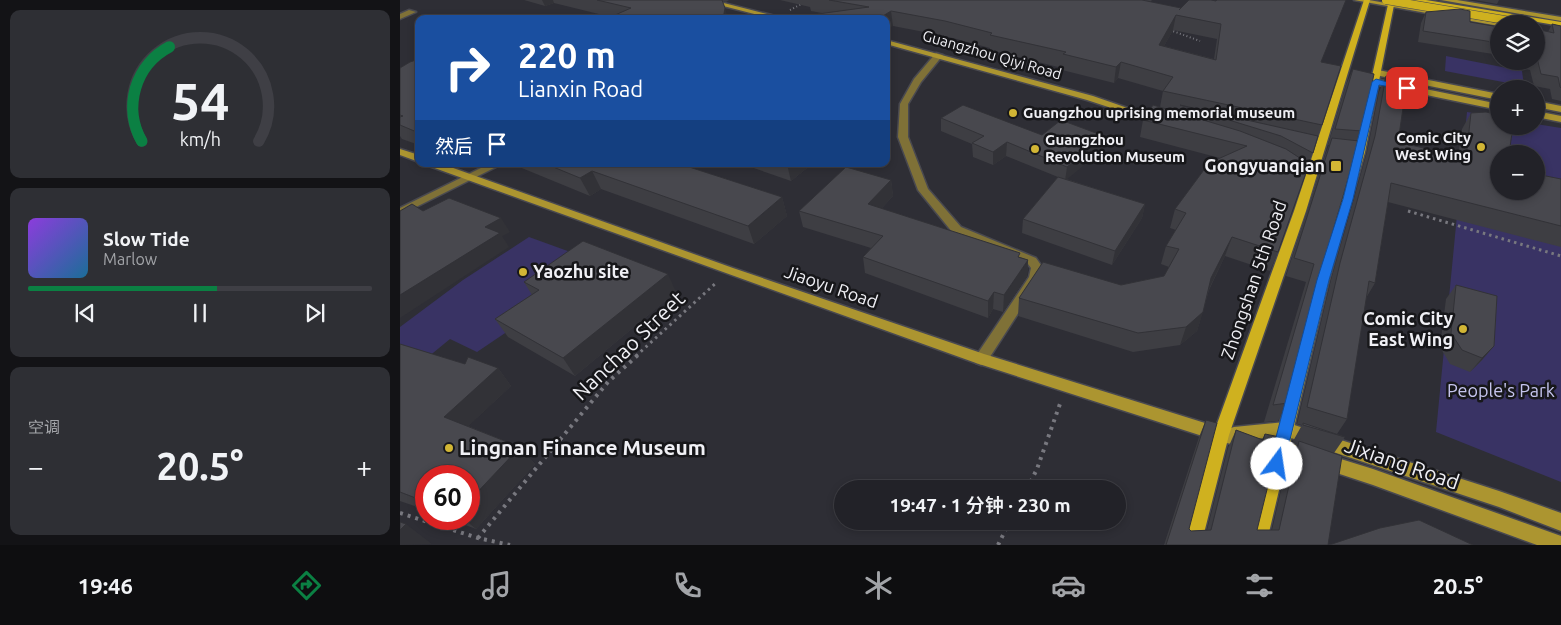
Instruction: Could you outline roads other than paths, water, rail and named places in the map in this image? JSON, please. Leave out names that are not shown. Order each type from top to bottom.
[{"type":"main road","name":"Zhongshan 5th Road","points":[[1192,545],[1221,435],[1306,177],[1324,150],[1364,0]]},
{"type":"main road","points":[[1413,0],[1561,24]]},
{"type":"main road","points":[[1256,545],[1323,280],[1348,199],[1355,152],[1377,77],[1389,1],[1490,18]]},
{"type":"main road","points":[[1545,26],[1561,29]]},
{"type":"street","points":[[703,0],[762,15]]},
{"type":"street","points":[[1364,0],[1389,1],[1490,22]]},
{"type":"street","points":[[1444,0],[1561,19]]},
{"type":"street","points":[[400,17],[412,12]]},
{"type":"street","name":"Guangzhou Qiyi Road","points":[[890,43],[1170,119]]},
{"type":"street","points":[[939,55],[917,81],[904,104],[904,137],[922,190],[957,230],[1032,261],[1037,268],[1035,278],[981,359]]},
{"type":"street","points":[[1377,77],[1490,96]]},
{"type":"street","points":[[1377,77],[1490,104]]},
{"type":"street","points":[[1545,106],[1561,109]]},
{"type":"street","points":[[1545,116],[1561,119]]},
{"type":"street","points":[[1306,146],[1324,150]]},
{"type":"street","points":[[400,152],[415,158]]},
{"type":"street","name":"Jiaoyu Road","points":[[442,167],[729,271],[981,359],[1221,435]]},
{"type":"street","points":[[400,212],[490,167]]},
{"type":"street","name":"Jixiang Road","points":[[1221,435],[1285,428],[1490,496],[1561,522]]},
{"type":"street","name":"Jixiang Road","points":[[1221,435],[1281,447],[1397,485],[1561,545]]},
{"type":"place","name":"Guangzhou uprising memorial museum","points":[[1013,113]]},
{"type":"place","name":"Comic City West Wing","points":[[1481,147]]},
{"type":"place","name":"Guangzhou Revolution Museum","points":[[1035,149]]},
{"type":"place","name":"Gongyuanqian","points":[[1336,166]]},
{"type":"place","name":"Yaozhu site","points":[[523,272]]},
{"type":"place","name":"Comic City East Wing","points":[[1463,329]]},
{"type":"place","name":"Lingnan Finance Museum","points":[[449,448]]},
{"type":"park label","name":"People's Park","points":[[1501,391]]}]
